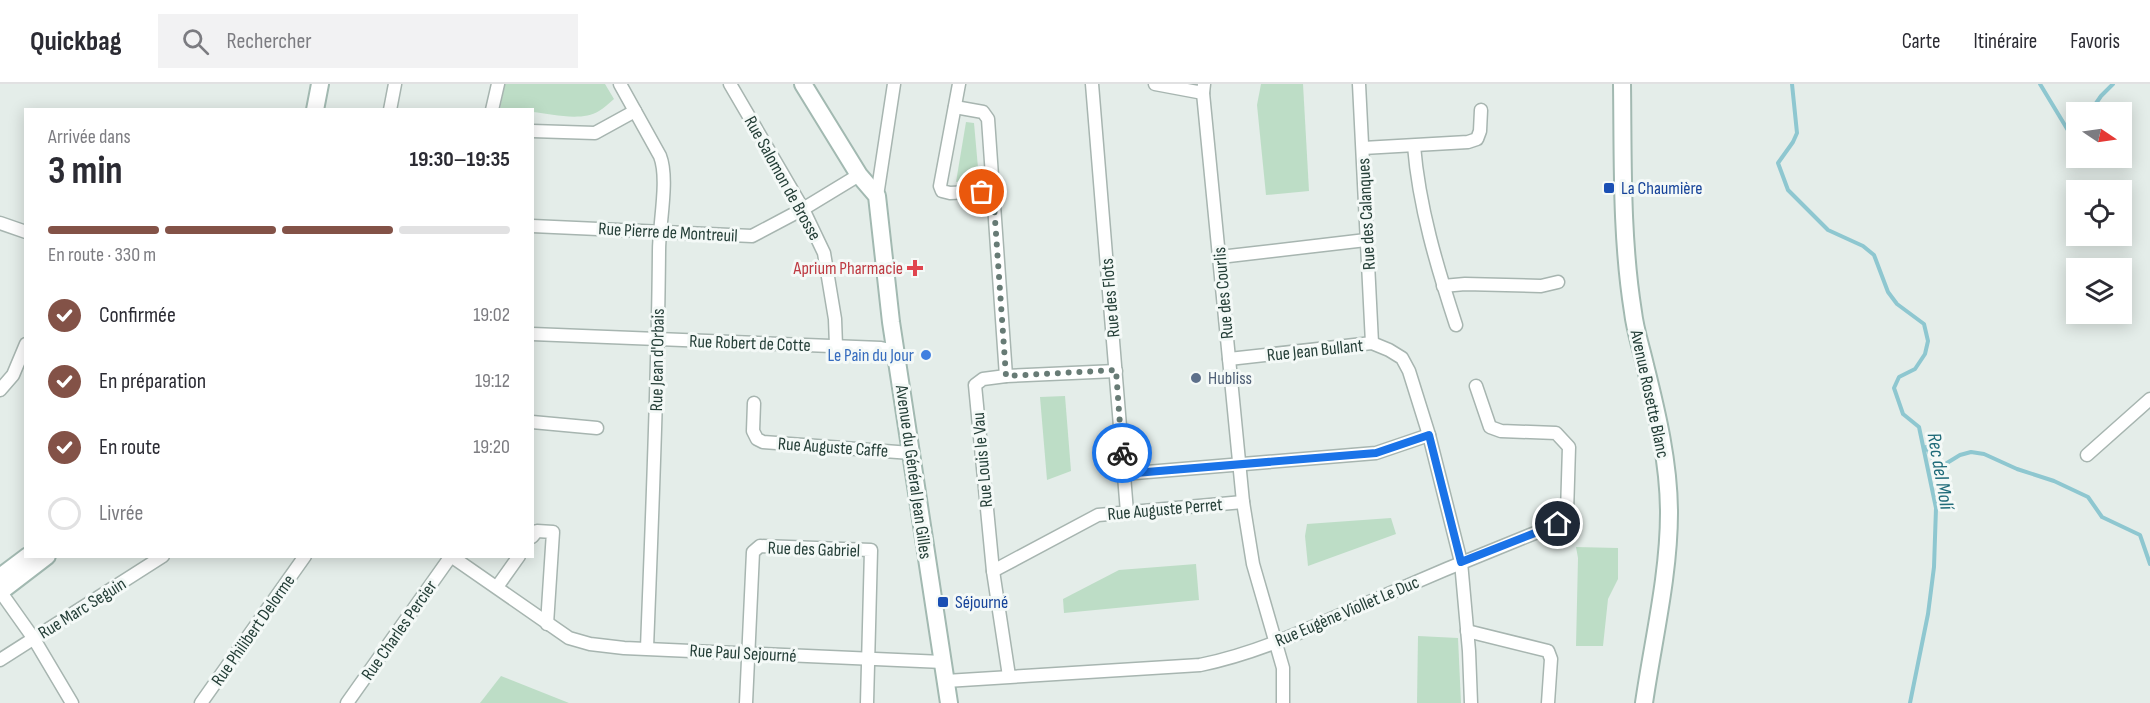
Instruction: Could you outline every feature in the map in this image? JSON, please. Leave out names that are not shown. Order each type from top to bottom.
[{"type":"main road","points":[[315,108],[320,84]]},
{"type":"main road","name":"Avenue Rosette Blanc","points":[[1622,84],[1623,167],[1633,314],[1657,415],[1668,496],[1668,542],[1644,703]]},
{"type":"main road","points":[[806,85],[859,175],[878,196]]},
{"type":"main road","name":"Avenue du Général Jean Gilles","points":[[878,196],[895,351],[949,703]]},
{"type":"main road","points":[[0,578],[25,558]]},
{"type":"main road","points":[[1,593],[45,558]]},
{"type":"street","points":[[390,108],[395,84]]},
{"type":"street","points":[[492,108],[498,84]]},
{"type":"street","name":"Rue Jean d'Orbais","points":[[620,84],[664,167],[659,232],[658,339],[647,648]]},
{"type":"street","name":"Rue Salomon de Brosse","points":[[730,84],[803,209],[824,253],[835,319],[836,346]]},
{"type":"street","points":[[878,196],[894,84]]},
{"type":"street","points":[[959,84],[940,186],[942,191],[957,193],[993,191]]},
{"type":"street","name":"Rue des Flots","points":[[1092,84],[1127,512]]},
{"type":"street","points":[[1155,84],[1204,88]]},
{"type":"street","name":"Rue des Calanques","points":[[1359,84],[1372,343]]},
{"type":"street","name":"Rue des Courlis","points":[[1204,88],[1243,502],[1253,564],[1283,668],[1283,703]]},
{"type":"street","points":[[955,107],[982,112],[988,120],[1006,376]]},
{"type":"street","points":[[1363,148],[1468,142],[1477,139],[1480,131],[1481,110]]},
{"type":"street","points":[[534,131],[595,133],[635,111]]},
{"type":"street","points":[[1414,146],[1417,177],[1443,286],[1456,325]]},
{"type":"street","name":"Rue Pierre de Montreuil","points":[[534,226],[752,236],[803,209],[859,175]]},
{"type":"street","points":[[0,224],[24,231]]},
{"type":"street","points":[[1220,257],[1366,240]]},
{"type":"street","points":[[1443,286],[1465,284],[1542,286],[1558,282]]},
{"type":"street","name":"Rue Robert de Cotte","points":[[534,334],[836,346],[895,351]]},
{"type":"street","name":"Rue Jean Bullant","points":[[1229,358],[1372,343],[1402,358],[1409,371],[1429,435],[1461,562],[1471,703]]},
{"type":"street","points":[[0,390],[13,375],[24,349]]},
{"type":"street","name":"Rue Louis le Vau","points":[[1009,676],[993,571],[975,386],[983,379],[1006,376],[1116,370]]},
{"type":"street","name":"Rue Eugène Viollet Le Duc","points":[[946,681],[1200,665],[1232,658],[1276,642],[1461,562],[1558,524],[1567,513],[1569,447],[1556,433],[1501,431],[1490,427],[1476,386]]},
{"type":"street","points":[[2087,455],[2150,399]]},
{"type":"street","name":"Rue Auguste Caffe","points":[[754,403],[753,431],[757,439],[763,442],[911,453]]},
{"type":"street","points":[[534,422],[597,428]]},
{"type":"street","points":[[1123,474],[1376,453],[1429,435]]},
{"type":"street","name":"Rue Auguste Perret","points":[[993,571],[1098,515],[1243,502]]},
{"type":"street","points":[[534,535],[537,531],[552,532],[547,624]]},
{"type":"street","name":"Rue des Gabriel","points":[[749,653],[753,552],[760,546],[871,550],[867,658]]},
{"type":"street","points":[[0,585],[34,558]]},
{"type":"street","name":"Rue Marc Seguin","points":[[0,660],[160,558]]},
{"type":"street","name":"Rue Philibert Delorme","points":[[201,703],[304,558]]},
{"type":"street","name":"Rue Charles Percier","points":[[347,703],[450,558]]},
{"type":"street","name":"Rue Paul Sejourné","points":[[454,558],[569,638],[590,644],[943,662]]},
{"type":"street","points":[[498,587],[518,558]]},
{"type":"street","points":[[1,593],[34,639],[72,703]]},
{"type":"street","points":[[1467,631],[1548,651],[1551,659],[1548,703]]},
{"type":"street","points":[[746,703],[749,653]]},
{"type":"street","points":[[867,658],[867,703]]},
{"type":"green space","points":[[505,84],[605,84],[614,99],[599,111],[575,117],[534,112],[534,108],[500,108]]},
{"type":"green space","points":[[1261,84],[1303,84],[1309,191],[1266,195],[1257,105]]},
{"type":"green space","points":[[966,122],[974,123],[979,179],[956,182]]},
{"type":"green space","points":[[1065,396],[1071,471],[1047,480],[1040,397]]},
{"type":"green space","points":[[1391,518],[1396,534],[1308,566],[1305,536],[1307,524]]},
{"type":"green space","points":[[1576,547],[1618,548],[1618,579],[1608,599],[1603,646],[1576,646],[1578,558]]},
{"type":"green space","points":[[1196,564],[1199,600],[1064,613],[1063,599],[1119,570]]},
{"type":"green space","points":[[1418,636],[1458,638],[1461,703],[1417,703]]},
{"type":"green space","points":[[501,676],[569,703],[480,703]]},
{"type":"waterway","name":"Rec del Molí","points":[[1792,84],[1797,133],[1778,163],[1788,190],[1828,230],[1863,246],[1874,255],[1888,292],[1897,304],[1924,324],[1928,341],[1925,354],[1915,369],[1899,377],[1894,388],[1903,414],[1919,427],[1936,508],[1934,567],[1928,614],[1910,703]]},
{"type":"waterway","points":[[2040,84],[2066,127]]},
{"type":"waterway","points":[[2097,102],[2113,84]]},
{"type":"waterway","points":[[1926,447],[1934,461],[1942,466],[1960,455],[1971,452],[1984,454],[2088,497],[2102,517],[2140,535],[2150,564]]},
{"type":"way so far","points":[[982,192],[993,191],[1006,376],[1116,370],[1122,453]]},
{"type":"place","name":"La Chaumière","points":[[1609,188]]},
{"type":"place","name":"Aprium Pharmacie","points":[[915,268]]},
{"type":"place","name":"Le Pain du Jour","points":[[926,355]]},
{"type":"place","name":"Hubliss","points":[[1196,378]]},
{"type":"place","name":"Séjourné","points":[[943,602]]},
{"type":"route","points":[[1122,453],[1123,474],[1376,453],[1429,435],[1461,562],[1558,524]]}]
